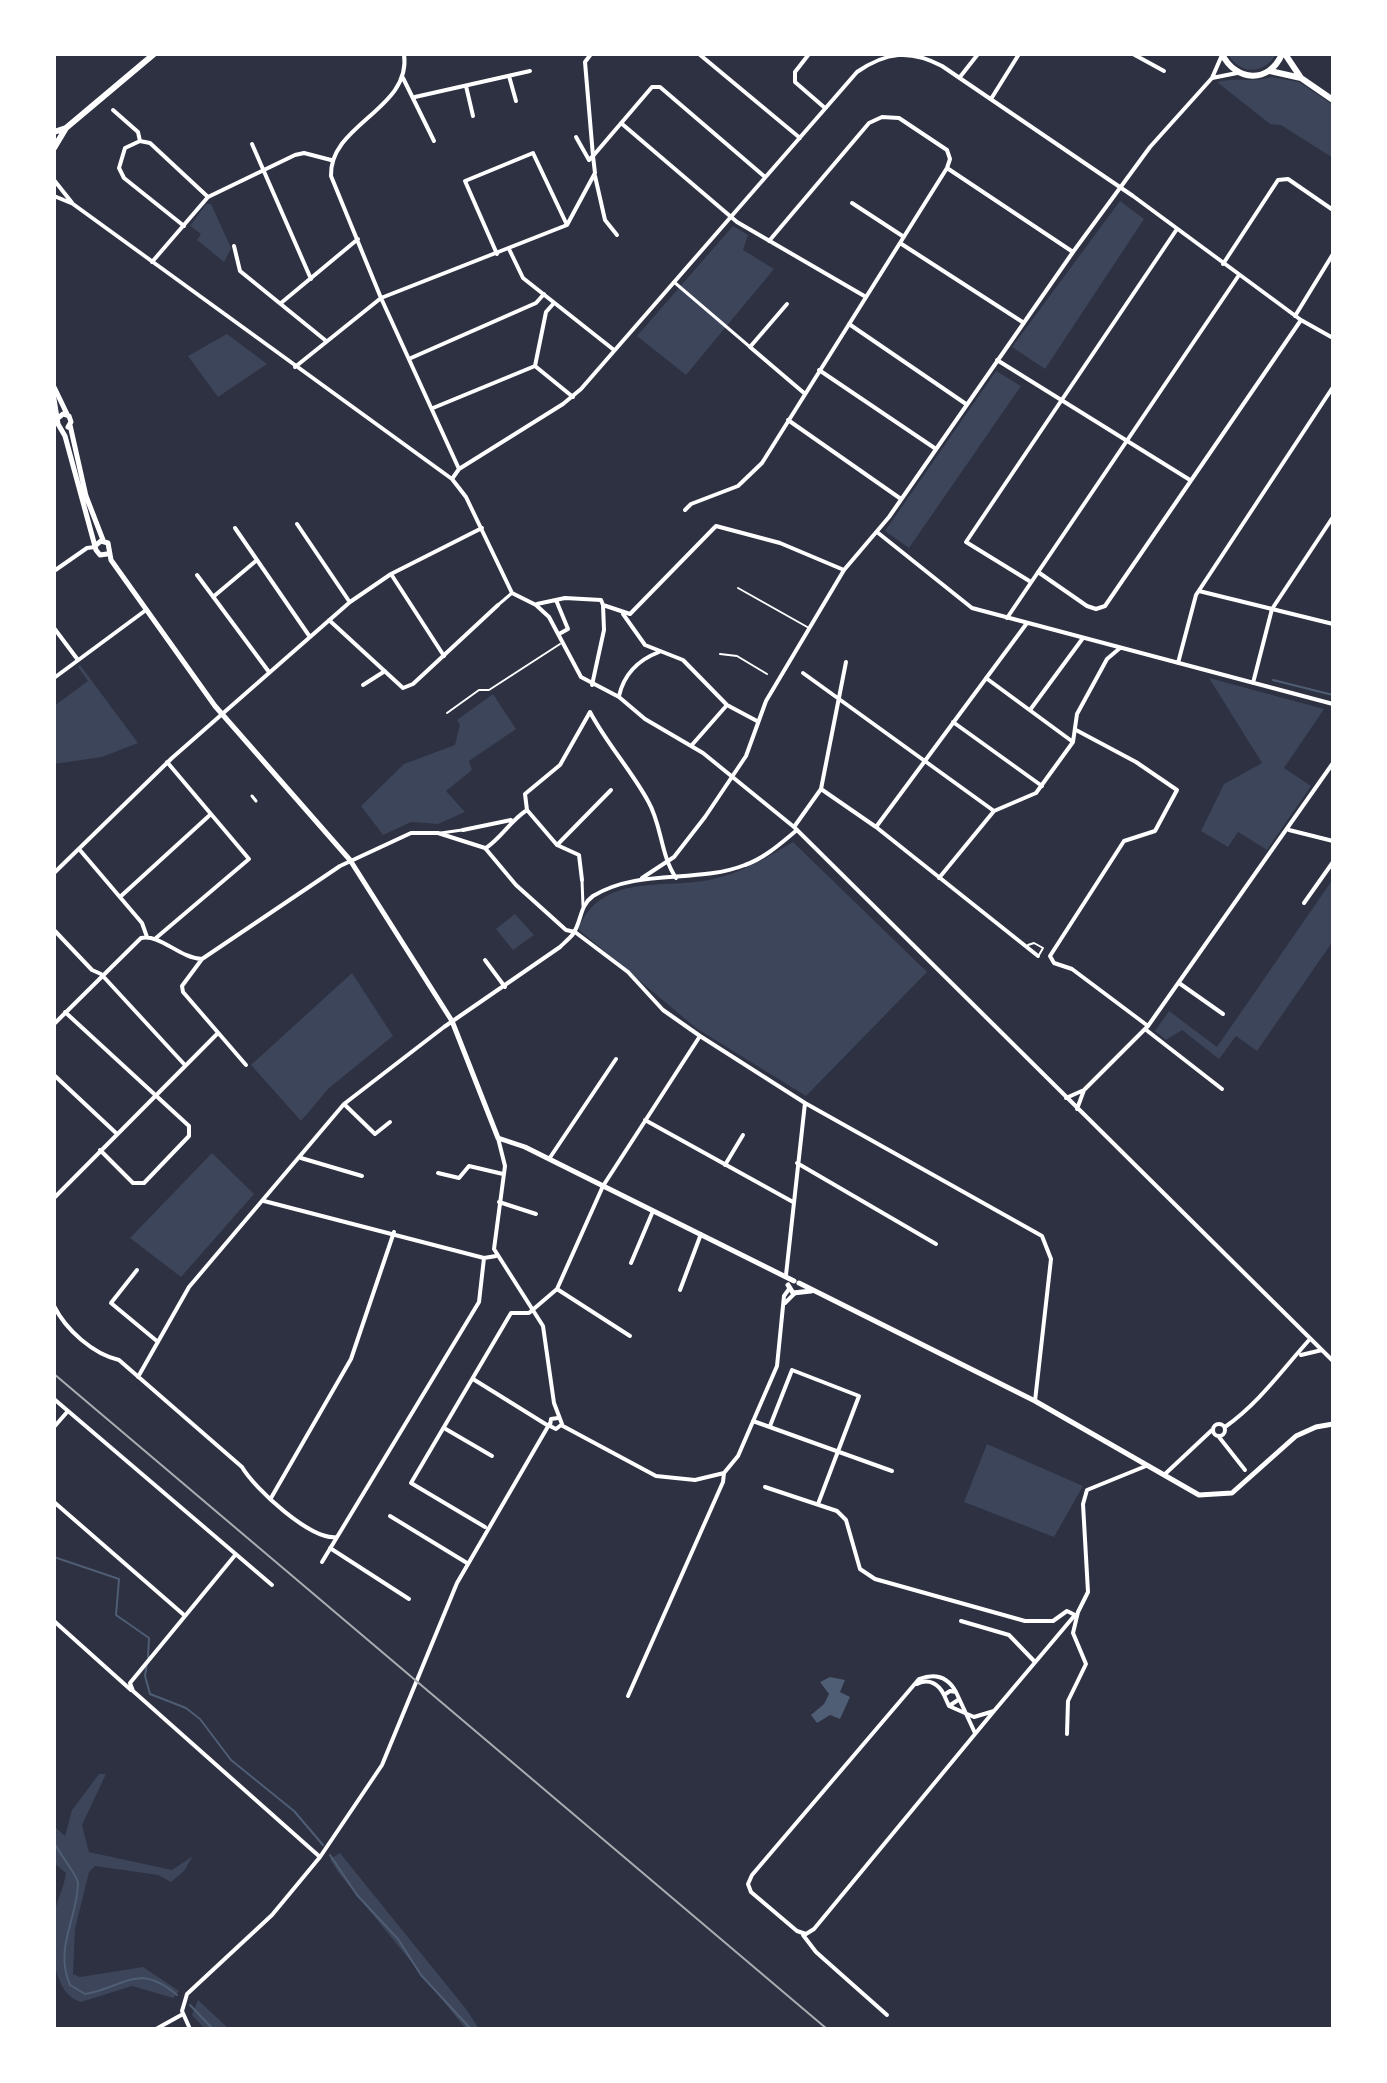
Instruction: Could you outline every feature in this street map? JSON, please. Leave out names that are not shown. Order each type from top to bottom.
[{"type":"main road","points":[[54,148],[66,128],[154,54]]},
{"type":"main road","points":[[1222,54],[1237,73],[1254,77],[1270,71],[1284,54],[1301,78],[1333,100]]},
{"type":"main road","points":[[1270,71],[1301,78]]},
{"type":"main road","points":[[54,132],[66,128]]},
{"type":"street","points":[[404,54],[403,78],[434,141]]},
{"type":"street","points":[[591,54],[585,62],[595,173],[605,220],[617,235]]},
{"type":"street","points":[[699,54],[800,138]]},
{"type":"street","points":[[809,54],[795,72],[795,82],[825,108]]},
{"type":"street","points":[[452,479],[459,469],[573,397],[857,72],[890,54],[921,56],[959,78],[1121,188],[1295,316],[1333,338]]},
{"type":"street","points":[[959,78],[978,54]]},
{"type":"street","points":[[991,99],[1019,54]]},
{"type":"street","points":[[1133,54],[1164,71]]},
{"type":"street","points":[[583,906],[594,896],[642,878],[666,863],[682,847],[746,756],[757,721],[844,570],[889,517],[1073,252],[1173,118],[1212,78],[1222,54]]},
{"type":"street","points":[[415,97],[530,71]]},
{"type":"street","points":[[1212,78],[1237,73]]},
{"type":"street","points":[[509,76],[516,101]]},
{"type":"street","points":[[403,78],[383,104],[337,148],[331,160],[331,176],[381,298],[459,469]]},
{"type":"street","points":[[466,86],[473,116]]},
{"type":"street","points":[[576,137],[584,157],[589,160],[652,87],[660,87],[765,177]]},
{"type":"street","points":[[113,110],[138,132],[140,141]]},
{"type":"street","points":[[685,510],[691,504],[748,481],[947,168],[950,159],[947,150],[899,118],[882,117],[869,123],[769,241]]},
{"type":"street","points":[[621,123],[730,217],[866,297]]},
{"type":"street","points":[[184,226],[124,178],[119,168],[125,148],[140,141],[150,143],[208,197]]},
{"type":"street","points":[[252,144],[311,279]]},
{"type":"street","points":[[152,262],[208,197],[304,153],[331,160]]},
{"type":"street","points":[[497,254],[465,181],[533,153],[567,225]]},
{"type":"street","points":[[947,168],[1073,252]]},
{"type":"street","points":[[295,367],[381,298],[567,225],[595,173]]},
{"type":"street","points":[[1223,264],[1278,180],[1288,179],[1333,210]]},
{"type":"street","points":[[54,180],[73,204]]},
{"type":"street","points":[[54,196],[73,204],[452,479],[482,528],[512,593],[536,605],[559,634],[581,677],[619,697],[645,719],[733,775],[796,829],[1333,1361]]},
{"type":"street","points":[[852,203],[1024,323]]},
{"type":"street","points":[[1031,582],[966,542],[1177,228]]},
{"type":"street","points":[[281,303],[358,239]]},
{"type":"street","points":[[234,246],[240,271],[325,340]]},
{"type":"street","points":[[509,249],[523,278],[614,350]]},
{"type":"street","points":[[1295,316],[1333,254]]},
{"type":"street","points":[[1007,618],[1239,275]]},
{"type":"street","points":[[673,282],[804,393]]},
{"type":"street","points":[[411,358],[536,303],[544,294]]},
{"type":"street","points":[[536,303],[546,312]]},
{"type":"street","points":[[535,366],[546,312],[554,303]]},
{"type":"street","points":[[750,347],[787,304]]},
{"type":"street","points":[[1038,572],[1087,606],[1096,609],[1105,606],[1301,320]]},
{"type":"street","points":[[849,324],[966,404]]},
{"type":"street","points":[[997,360],[1190,480]]},
{"type":"street","points":[[535,366],[573,397]]},
{"type":"street","points":[[433,408],[535,366]]},
{"type":"street","points":[[819,370],[936,449]]},
{"type":"street","points":[[54,387],[70,425],[93,521],[103,541],[109,545],[107,554],[221,713],[350,860],[452,1021],[504,1159],[493,1238],[496,1256],[543,1326],[554,1403],[561,1425],[656,1476],[695,1480],[724,1473]]},
{"type":"street","points":[[1178,663],[1199,591],[1333,387]]},
{"type":"street","points":[[54,399],[93,547],[100,555],[107,554]]},
{"type":"street","points":[[58,419],[67,415]]},
{"type":"street","points":[[788,420],[901,499]]},
{"type":"street","points":[[61,427],[70,425]]},
{"type":"street","points":[[1253,683],[1272,609],[1333,517]]},
{"type":"street","points":[[297,524],[350,602]]},
{"type":"street","points":[[603,605],[630,614],[654,593],[716,526],[780,543],[844,570]]},
{"type":"street","points":[[235,528],[310,637]]},
{"type":"street","points":[[54,873],[167,762],[350,602],[391,574],[482,528]]},
{"type":"street","points":[[877,532],[954,597],[972,608],[1333,704]]},
{"type":"street","points":[[56,570],[103,541]]},
{"type":"street","points":[[213,597],[257,560]]},
{"type":"street","points":[[391,574],[444,656]]},
{"type":"street","points":[[197,575],[269,672]]},
{"type":"street","points":[[1199,591],[1333,624]]},
{"type":"street","points":[[329,620],[403,688],[413,684],[512,593]]},
{"type":"street","points":[[536,605],[556,600],[601,600],[604,630],[592,685]]},
{"type":"street","points":[[556,600],[568,629],[559,634]]},
{"type":"street","points":[[54,678],[146,610]]},
{"type":"street","points":[[623,614],[645,645],[683,660],[727,705],[757,721]]},
{"type":"street","points":[[876,827],[1027,623]]},
{"type":"street","points":[[54,628],[78,660]]},
{"type":"street","points":[[1030,710],[1083,638]]},
{"type":"street","points":[[1107,659],[1108,645]]},
{"type":"street","points":[[939,878],[994,811],[1027,799],[1042,786],[1073,742],[1077,714],[1107,659],[1120,648]]},
{"type":"street","points":[[619,697],[632,668],[642,658],[661,651]]},
{"type":"street","points":[[642,878],[676,878],[745,865],[773,850],[796,829],[821,789],[846,662]]},
{"type":"street","points":[[363,685],[385,671]]},
{"type":"street","points":[[803,673],[994,811]]},
{"type":"street","points":[[986,678],[1073,742]]},
{"type":"street","points":[[691,746],[727,705]]},
{"type":"street","points":[[138,1377],[189,1287],[344,1104],[575,932],[583,906],[579,855],[557,845],[527,810],[525,794],[560,765],[590,712],[611,749],[650,804],[666,863],[676,878]]},
{"type":"street","points":[[953,722],[1042,786]]},
{"type":"street","points":[[1076,730],[1173,785],[1177,794],[1155,831],[1124,841],[1050,956],[1054,963],[1072,969],[1222,1089]]},
{"type":"street","points":[[155,938],[249,859],[167,762]]},
{"type":"street","points":[[1066,1098],[1084,1090],[1147,1028],[1289,830],[1333,763]]},
{"type":"street","points":[[821,789],[876,827],[1038,956]]},
{"type":"street","points":[[557,845],[611,790]]},
{"type":"street","points":[[252,796],[256,801]]},
{"type":"street","points":[[246,1065],[182,986],[202,959],[350,860],[411,833],[463,830],[512,820],[527,810]]},
{"type":"street","points":[[120,897],[211,814]]},
{"type":"street","points":[[485,848],[507,833],[512,820]]},
{"type":"street","points":[[1289,830],[1333,841]]},
{"type":"street","points":[[438,833],[485,848],[528,896],[566,930],[575,932],[628,972],[663,1010],[700,1036],[805,1103],[1042,1236],[1051,1259],[1035,1401]]},
{"type":"street","points":[[79,849],[142,923],[147,937]]},
{"type":"street","points":[[1304,903],[1333,862]]},
{"type":"street","points":[[54,930],[92,970],[101,974],[184,1064]]},
{"type":"street","points":[[54,1024],[137,941],[155,938],[183,957],[202,959]]},
{"type":"street","points":[[485,960],[505,987]]},
{"type":"street","points":[[1179,983],[1223,1014]]},
{"type":"street","points":[[65,1012],[189,1126],[189,1136],[144,1183],[133,1183],[100,1150]]},
{"type":"street","points":[[54,1198],[218,1033]]},
{"type":"street","points":[[486,1528],[411,1483],[511,1313],[529,1313],[557,1289],[603,1186],[700,1036]]},
{"type":"street","points":[[549,1159],[616,1059]]},
{"type":"street","points":[[54,1075],[116,1133]]},
{"type":"street","points":[[1077,1109],[1084,1090]]},
{"type":"street","points":[[783,1275],[805,1103]]},
{"type":"street","points":[[344,1104],[375,1134],[390,1122]]},
{"type":"street","points":[[645,1120],[793,1202]]},
{"type":"street","points":[[725,1165],[743,1135]]},
{"type":"street","points":[[498,1138],[549,1159],[783,1275],[797,1292]]},
{"type":"street","points":[[301,1158],[362,1176]]},
{"type":"street","points":[[797,1163],[936,1244]]},
{"type":"street","points":[[438,1173],[459,1178],[469,1166],[503,1174]]},
{"type":"street","points":[[264,1201],[394,1232],[484,1258],[496,1256]]},
{"type":"street","points":[[499,1202],[536,1214]]},
{"type":"street","points":[[631,1263],[653,1211]]},
{"type":"street","points":[[271,1498],[351,1359],[394,1232]]},
{"type":"street","points":[[680,1290],[701,1234]]},
{"type":"street","points":[[322,1562],[479,1302],[484,1258]]},
{"type":"street","points":[[137,1270],[111,1303],[158,1342]]},
{"type":"street","points":[[792,1285],[812,1290],[1035,1401],[1199,1495],[1232,1493],[1296,1436],[1331,1423]]},
{"type":"street","points":[[792,1285],[797,1292]]},
{"type":"street","points":[[628,1696],[723,1482],[724,1473],[738,1456],[779,1358],[785,1303],[792,1285]]},
{"type":"street","points":[[557,1289],[630,1336]]},
{"type":"street","points":[[785,1303],[797,1292],[812,1290]]},
{"type":"street","points":[[54,1306],[61,1320],[103,1356],[119,1360],[242,1467],[249,1480],[301,1524],[331,1538],[337,1537]]},
{"type":"street","points":[[1225,1427],[1249,1410],[1299,1356],[1310,1339]]},
{"type":"street","points":[[1299,1356],[1322,1350]]},
{"type":"street","points":[[770,1426],[792,1370],[859,1396],[818,1504]]},
{"type":"street","points":[[473,1379],[556,1429]]},
{"type":"street","points":[[54,1399],[272,1585]]},
{"type":"street","points":[[190,2029],[183,2014],[183,2004],[190,1989],[272,1915],[320,1857],[389,1752],[467,1563],[543,1435],[554,1403]]},
{"type":"street","points":[[54,1427],[68,1411]]},
{"type":"street","points":[[549,1423],[559,1418]]},
{"type":"street","points":[[753,1421],[892,1471]]},
{"type":"street","points":[[1163,1476],[1219,1423],[1225,1427]]},
{"type":"street","points":[[543,1435],[561,1425]]},
{"type":"street","points":[[1219,1437],[1225,1433],[1225,1427]]},
{"type":"street","points":[[444,1428],[492,1456]]},
{"type":"street","points":[[1212,1430],[1245,1470]]},
{"type":"street","points":[[801,1934],[814,1929],[1076,1614],[1088,1592],[1083,1504],[1087,1490],[1146,1466]]},
{"type":"street","points":[[765,1487],[837,1511],[846,1520],[860,1569],[875,1579],[1025,1621],[1053,1621],[1067,1611],[1076,1614]]},
{"type":"street","points":[[54,1502],[184,1615]]},
{"type":"street","points":[[390,1516],[467,1563]]},
{"type":"street","points":[[330,1548],[409,1599]]},
{"type":"street","points":[[133,1691],[133,1677],[236,1554]]},
{"type":"street","points":[[1067,1734],[1068,1701],[1086,1664],[1073,1633],[1076,1614]]},
{"type":"street","points":[[54,1621],[320,1857]]},
{"type":"street","points":[[961,1621],[1009,1635],[1035,1662]]},
{"type":"street","points":[[887,2015],[751,1892],[749,1881],[911,1687],[929,1675],[941,1677],[951,1684],[975,1733]]},
{"type":"street","points":[[911,1687],[922,1681],[931,1682],[940,1687],[949,1706],[966,1715],[984,1716],[994,1711]]},
{"type":"street","points":[[944,1695],[950,1691],[956,1692]]},
{"type":"street","points":[[949,1706],[958,1700]]},
{"type":"street","points":[[156,2029],[183,2014]]},
{"type":"lane","points":[[738,588],[810,629]]},
{"type":"lane","points":[[447,713],[479,690],[489,690],[563,642]]},
{"type":"lane","points":[[720,654],[737,656],[767,674]]},
{"type":"lane","points":[[1024,947],[1034,943],[1043,948],[1038,956]]},
{"type":"shaded area","points":[[1228,54],[1276,54],[1265,66],[1252,70],[1239,66]]},
{"type":"shaded area","points":[[1271,77],[1299,82],[1333,105],[1333,158],[1281,125],[1270,124],[1217,82]]},
{"type":"shaded area","points":[[1120,201],[1144,219],[1045,369],[1012,347]]},
{"type":"shaded area","points":[[206,204],[211,204],[231,248],[224,262],[197,240],[201,234],[190,226]]},
{"type":"shaded area","points":[[733,226],[748,235],[743,250],[774,269],[686,375],[637,336]]},
{"type":"shaded area","points":[[227,334],[267,364],[218,397],[188,356]]},
{"type":"shaded area","points":[[996,371],[1021,386],[909,548],[885,531]]},
{"type":"shaded area","points":[[80,665],[138,743],[102,757],[54,764],[54,706],[88,681],[78,667]]},
{"type":"shaded area","points":[[1209,678],[1324,709],[1284,768],[1311,786],[1267,850],[1238,832],[1228,847],[1201,831],[1224,784],[1262,763]]},
{"type":"shaded area","points":[[493,694],[516,729],[469,761],[472,770],[446,791],[465,812],[438,824],[411,822],[383,835],[361,806],[404,764],[455,745],[460,725],[457,720]]},
{"type":"shaded area","points":[[793,842],[927,972],[806,1096],[696,1028],[578,929],[588,912],[615,892],[632,887],[715,879],[750,866]]},
{"type":"shaded area","points":[[1333,879],[1333,941],[1257,1051],[1236,1036],[1219,1059],[1182,1030],[1166,1040],[1155,1031],[1169,1011],[1217,1047]]},
{"type":"shaded area","points":[[515,914],[534,935],[513,950],[496,929]]},
{"type":"shaded area","points":[[352,973],[393,1036],[329,1088],[301,1121],[251,1065]]},
{"type":"shaded area","points":[[212,1153],[254,1194],[181,1277],[130,1238]]},
{"type":"shaded area","points":[[987,1444],[1083,1486],[1054,1537],[964,1502]]},
{"type":"shaded area","points":[[830,1677],[845,1680],[840,1692],[850,1697],[840,1719],[830,1715],[817,1723],[811,1715],[824,1704],[829,1694],[820,1682]]},
{"type":"shaded area","points":[[99,1774],[106,1774],[82,1825],[89,1852],[172,1870],[193,1856],[184,1871],[171,1882],[158,1875],[95,1866],[89,1872],[75,1929],[73,1974],[80,1977],[143,1967],[179,1991],[173,1998],[132,1986],[81,2002],[71,1997],[58,1978],[53,1952],[53,1927],[66,1873],[54,1863],[54,1826],[65,1836],[72,1810]]},
{"type":"shaded area","points":[[340,1853],[479,2029],[466,2029],[338,1872],[330,1859]]},
{"type":"shaded area","points":[[198,2000],[229,2029],[205,2029],[192,2015]]},
{"type":"waterway","points":[[1273,680],[1333,695]]},
{"type":"waterway","points":[[54,1557],[119,1579],[116,1615],[149,1638],[148,1657]]},
{"type":"waterway","points":[[147,1663],[145,1676],[150,1694],[186,1708],[200,1719],[231,1760],[294,1811],[323,1845]]},
{"type":"waterway","points":[[54,1842],[78,1883],[64,1958],[70,1985],[85,1994],[141,1978],[163,1985],[177,1995]]},
{"type":"waterway","points":[[330,1855],[357,1895],[398,1939],[421,1975],[471,2029]]},
{"type":"waterway","points":[[190,2005],[213,2029]]},
{"type":"railway","points":[[54,1374],[827,2029]]}]
